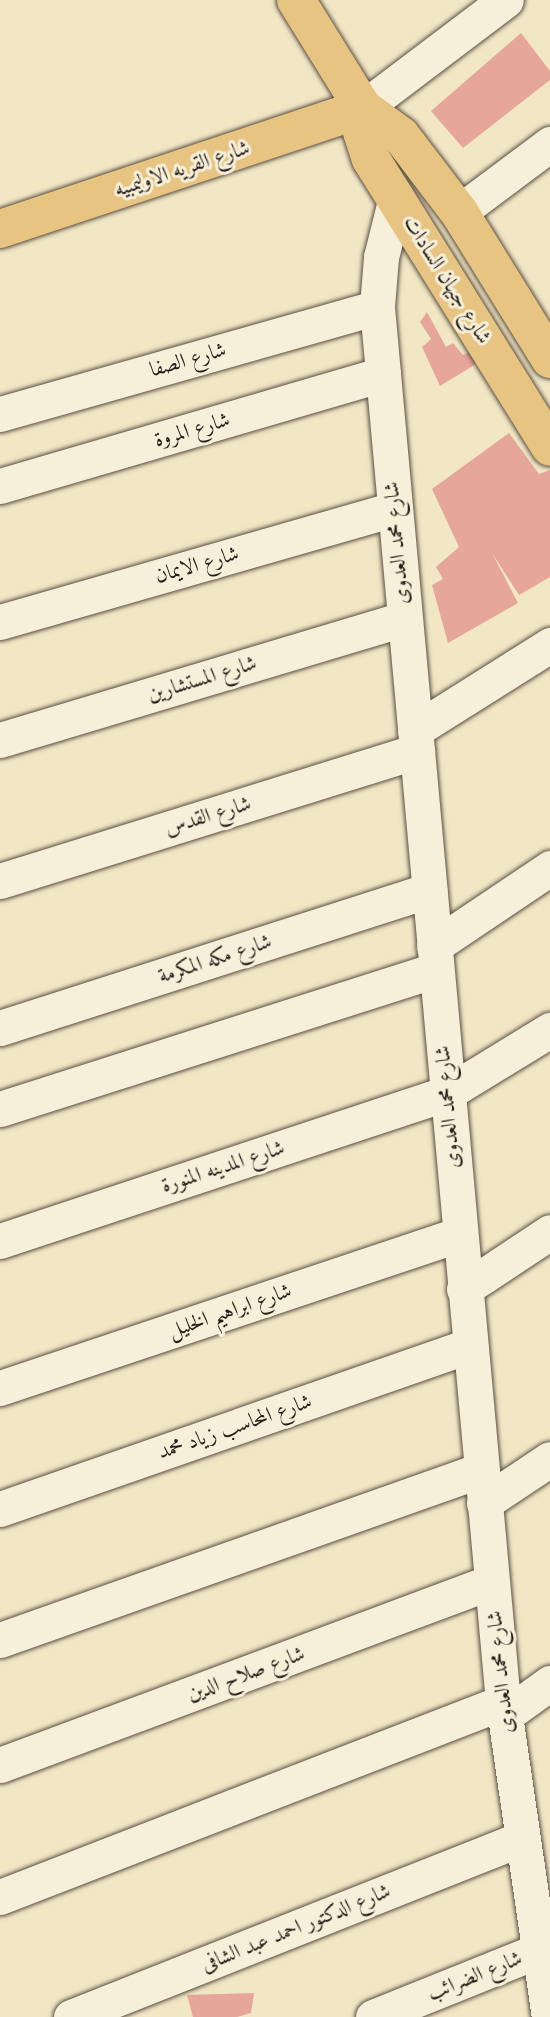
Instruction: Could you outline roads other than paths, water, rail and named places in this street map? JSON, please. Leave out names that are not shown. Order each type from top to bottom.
[{"type":"main road","name":"شارع جيهان السادات","points":[[296,0],[363,108],[401,136],[459,212],[547,347]]},
{"type":"main road","name":"شارع جيهان السادات","points":[[363,108],[362,132],[371,159],[550,447]]},
{"type":"main road","name":"شارع القريه الاوليمبيه","points":[[0,229],[363,108]]},
{"type":"street","points":[[363,108],[506,0]]},
{"type":"street","points":[[459,212],[550,144]]},
{"type":"street","name":"شارع محمد العدوى","points":[[396,197],[381,257],[377,307],[491,1582],[521,1839],[540,1900],[537,1951],[548,2017]]},
{"type":"street","name":"شارع الصفا","points":[[0,414],[377,307]]},
{"type":"street","name":"شارع المروة","points":[[0,486],[383,374]]},
{"type":"street","name":"شارع الايمان","points":[[0,622],[394,509]]},
{"type":"street","name":"شارع المستشارين","points":[[0,740],[404,619]]},
{"type":"street","name":"شارع القدس","points":[[0,881],[416,741],[550,645]]},
{"type":"street","points":[[0,1109],[435,958],[550,868]]},
{"type":"street","name":"شارع مكه المكرمة","points":[[0,1028],[429,890]]},
{"type":"street","name":"شارع المدينه المنورة","points":[[0,1241],[447,1093],[550,1030]]},
{"type":"street","points":[[464,1289],[550,1232]]},
{"type":"street","name":"شارع ابراهيم الخليل","points":[[0,1388],[460,1234]]},
{"type":"street","name":"شارع المحاسب زياد محمد","points":[[0,1510],[470,1345]]},
{"type":"street","points":[[0,1640],[482,1487],[550,1459]]},
{"type":"street","name":"شارع صلاح الدين","points":[[0,1765],[491,1582]]},
{"type":"street","points":[[0,1897],[504,1709],[550,1682]]},
{"type":"street","name":"شارع الدكتور احمد عبد الشافى","points":[[71,2017],[521,1839]]},
{"type":"street","name":"شارع الضرائب","points":[[373,2017],[537,1951]]}]
